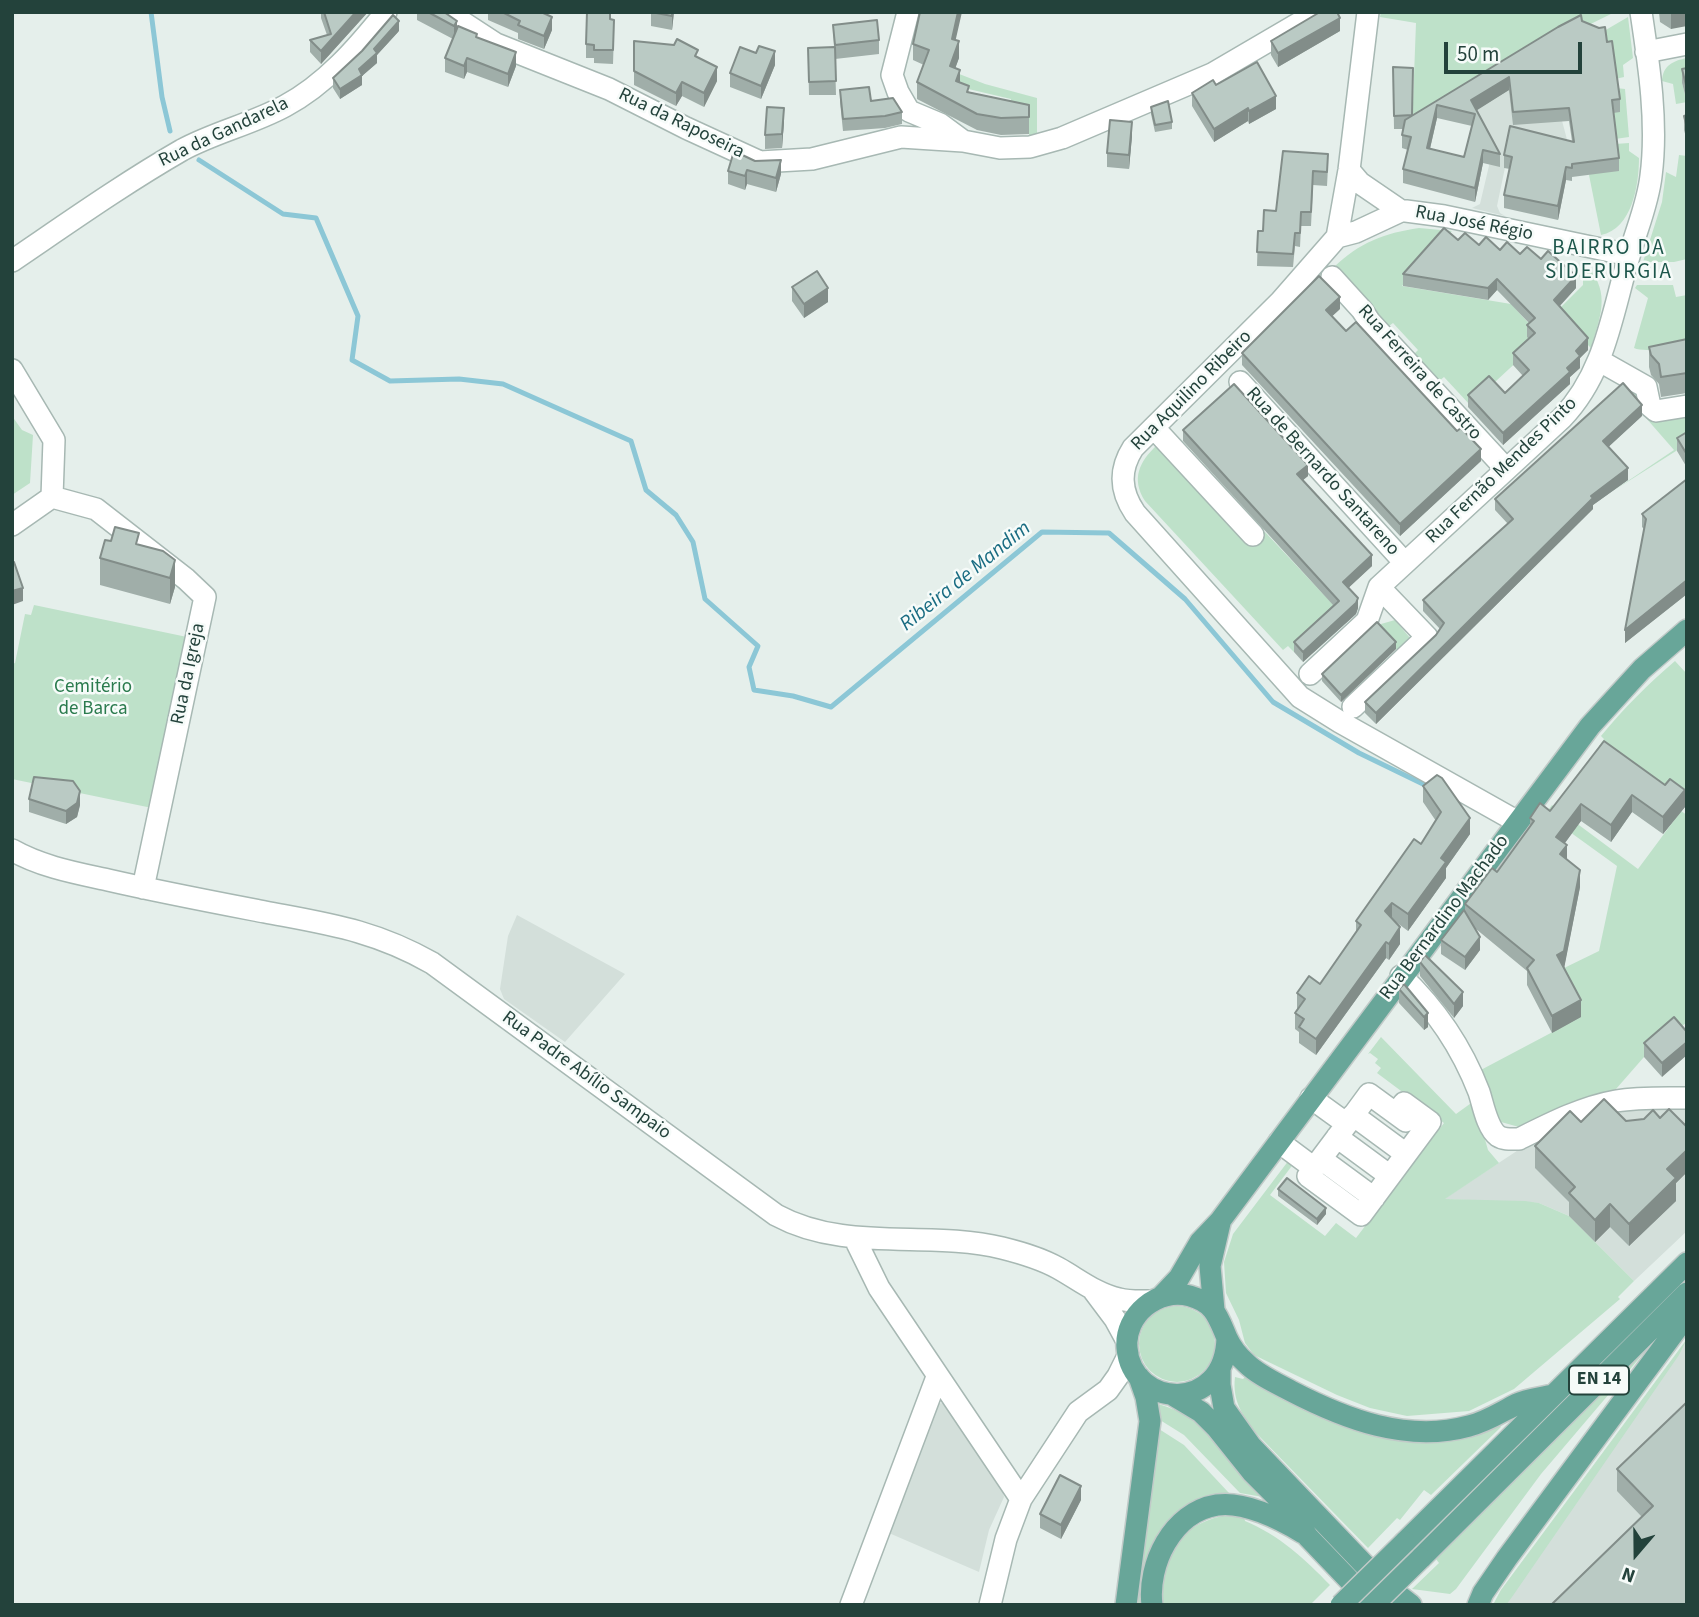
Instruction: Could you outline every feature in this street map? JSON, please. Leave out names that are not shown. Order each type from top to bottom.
[{"type":"main road","name":"Rua Bernardino Machado","points":[[1156,1299],[1179,1278],[1200,1242],[1220,1221],[1517,821],[1605,708],[1642,669],[1687,630]]},
{"type":"main road","name":"Rua Bernardino Machado","points":[[1214,1311],[1210,1266],[1220,1221]]},
{"type":"main road","name":"EN 14","points":[[1341,1605],[1687,1264]]},
{"type":"main road","name":"EN 14","points":[[1373,1605],[1687,1293]]},
{"type":"main road","points":[[1126,1605],[1150,1421],[1146,1397],[1128,1349],[1131,1325],[1139,1312],[1156,1299],[1175,1294],[1203,1301],[1214,1311],[1227,1338],[1248,1366],[1327,1409],[1379,1427],[1435,1431],[1468,1426],[1500,1414],[1519,1403],[1553,1395]]},
{"type":"main road","points":[[1478,1605],[1507,1558],[1687,1315]]},
{"type":"main road","points":[[1171,1394],[1183,1394],[1205,1386],[1220,1369],[1226,1354],[1227,1338]]},
{"type":"main road","points":[[1220,1369],[1224,1408],[1244,1438],[1379,1580],[1411,1605]]},
{"type":"main road","points":[[1139,1377],[1148,1386],[1171,1394],[1201,1412],[1252,1472],[1290,1510],[1308,1537],[1373,1605]]},
{"type":"main road","points":[[1152,1605],[1152,1583],[1163,1546],[1191,1515],[1217,1505],[1250,1509],[1286,1523],[1308,1537]]},
{"type":"street","name":"Rua da Gandarela","points":[[12,261],[131,179],[200,140],[285,106],[319,83],[358,47],[386,12]]},
{"type":"street","name":"Rua da Raposeira","points":[[447,12],[496,44],[610,89],[760,162],[812,159],[901,138],[963,141],[1000,148],[1030,147],[1062,138],[1212,74],[1318,12]]},
{"type":"street","points":[[908,12],[892,75],[898,92],[909,111],[940,124],[963,141]]},
{"type":"street","name":"Rua Aquilino Ribeiro","points":[[1368,12],[1349,170],[1336,237],[1281,301],[1133,448],[1124,468],[1123,486],[1129,505],[1300,697],[1340,723],[1517,821]]},
{"type":"street","name":"Rua Fernão Mendes Pinto","points":[[1310,674],[1367,621],[1379,587],[1569,411],[1591,380],[1600,360],[1652,175],[1653,121],[1641,12]]},
{"type":"street","points":[[1646,52],[1687,44]]},
{"type":"street","name":"Rua José Régio","points":[[1349,170],[1360,183],[1401,211],[1444,216],[1629,255]]},
{"type":"street","name":"Rua José Régio","points":[[1336,237],[1356,232],[1401,211]]},
{"type":"street","name":"Rua Ferreira de Castro","points":[[1332,277],[1506,469]]},
{"type":"street","points":[[1600,360],[1646,387],[1650,406],[1656,411],[1687,406]]},
{"type":"street","points":[[12,370],[54,440],[52,497],[12,525]]},
{"type":"street","name":"Rua de Bernardo Santareno","points":[[1240,382],[1405,563]]},
{"type":"street","points":[[1154,428],[1253,535]]},
{"type":"street","name":"Rua da Igreja","points":[[52,497],[96,509],[205,597],[143,888]]},
{"type":"street","points":[[1353,707],[1427,637],[1379,587]]},
{"type":"street","name":"Rua Fernão Mendes Pinto","points":[[1367,621],[1402,612]]},
{"type":"street","name":"Rua Padre Abílio Sampaio","points":[[12,850],[26,858],[59,869],[354,929],[409,950],[432,963],[776,1215],[795,1225],[854,1237],[998,1247],[1057,1267],[1094,1291]]},
{"type":"street","points":[[1401,976],[1439,1017],[1454,1041],[1476,1085],[1490,1125],[1497,1135],[1519,1139],[1588,1108],[1615,1101],[1687,1098]]},
{"type":"street","points":[[1369,1094],[1396,1113],[1404,1103],[1430,1122],[1361,1215],[1308,1176],[1338,1135],[1369,1094]]},
{"type":"street","points":[[1311,1098],[1338,1135],[1398,1165]]},
{"type":"street","points":[[1279,1142],[1338,1135],[1398,1165]]},
{"type":"street","points":[[854,1237],[879,1288],[1020,1499]]},
{"type":"street","points":[[1094,1291],[1119,1299],[1156,1299]]},
{"type":"street","points":[[990,1605],[1006,1539],[1020,1499],[1078,1412],[1108,1390],[1118,1376],[1128,1349],[1115,1320],[1094,1291]]},
{"type":"street","points":[[851,1605],[937,1377]]},
{"type":"shaded area","points":[[1558,40],[1553,87],[1569,147],[1507,158],[1497,206],[1505,216],[1472,208],[1480,204],[1492,153],[1463,97]]},
{"type":"shaded area","points":[[517,915],[625,974],[565,1042],[504,999],[500,989],[508,936]]},
{"type":"shaded area","points":[[1687,1106],[1687,1231],[1634,1281],[1569,1216],[1539,1203],[1444,1199],[1535,1139],[1620,1110]]},
{"type":"shaded area","points":[[1687,1339],[1687,1605],[1493,1605],[1501,1590]]},
{"type":"shaded area","points":[[944,1403],[1003,1492],[1004,1497],[989,1530],[979,1572],[882,1530],[932,1404]]},
{"type":"green space","points":[[1381,12],[1615,12],[1558,40],[1412,129],[1416,23],[1380,17]]},
{"type":"green space","points":[[1628,17],[1633,58],[1623,65],[1624,77],[1615,79],[1604,31]]},
{"type":"green space","points":[[1687,58],[1687,82],[1682,83],[1687,102],[1676,104],[1673,84],[1662,81],[1664,71],[1677,61]]},
{"type":"green space","points":[[954,72],[985,84],[1037,98],[1037,136],[1029,139],[1029,122],[1008,119],[1011,99],[960,87]]},
{"type":"green space","points":[[1616,88],[1625,89],[1629,137],[1615,139],[1612,113]]},
{"type":"green space","points":[[1629,143],[1629,151],[1639,158],[1632,204],[1620,224],[1601,235],[1589,175],[1615,144]]},
{"type":"green space","points":[[1679,155],[1687,156],[1687,259],[1674,262],[1643,262],[1662,202],[1666,172],[1676,177]]},
{"type":"green space","points":[[1419,228],[1452,231],[1402,286],[1511,304],[1535,330],[1535,345],[1470,405],[1444,377],[1438,382],[1413,355],[1418,350],[1393,323],[1389,326],[1334,267],[1353,251],[1373,240]]},
{"type":"green space","points":[[1588,267],[1599,287],[1602,306],[1591,348],[1555,313],[1583,285],[1583,279],[1579,276]]},
{"type":"green space","points":[[1637,285],[1673,285],[1676,297],[1687,295],[1687,346],[1652,350],[1634,348],[1648,298],[1635,288]]},
{"type":"green space","points":[[1621,381],[1639,392],[1687,412],[1687,444],[1613,491],[1674,450],[1619,384]]},
{"type":"green space","points":[[12,416],[22,430],[33,435],[30,483],[12,495]]},
{"type":"green space","points":[[1157,445],[1249,546],[1265,532],[1339,611],[1294,652],[1288,646],[1283,650],[1145,501],[1138,485],[1139,471]]},
{"type":"green space","name":"Cemitério de Barca","points":[[34,605],[187,637],[152,808],[12,779],[12,664],[15,663],[25,614],[31,615]]},
{"type":"green space","points":[[1395,620],[1410,638],[1398,651],[1374,626]]},
{"type":"green space","points":[[1675,661],[1687,674],[1687,804],[1684,807],[1599,746],[1604,739],[1601,736],[1618,716]]},
{"type":"green space","points":[[1552,805],[1638,869],[1681,811],[1687,815],[1687,1022],[1644,1057],[1616,1089],[1519,1127],[1501,1122],[1495,1115],[1477,1072],[1581,1017],[1562,969],[1599,951],[1617,866],[1545,814]]},
{"type":"green space","points":[[1381,1037],[1456,1114],[1474,1101],[1488,1150],[1499,1163],[1445,1199],[1525,1201],[1539,1203],[1569,1216],[1634,1281],[1618,1297],[1620,1299],[1514,1389],[1469,1411],[1407,1416],[1370,1408],[1254,1355],[1245,1343],[1239,1320],[1226,1293],[1224,1262],[1233,1234],[1289,1160],[1294,1163],[1270,1195],[1325,1236],[1336,1223],[1356,1238],[1444,1123],[1377,1073],[1381,1068],[1375,1063],[1378,1059],[1368,1054]]},
{"type":"green space","points":[[1177,1306],[1191,1309],[1204,1317],[1212,1330],[1215,1344],[1212,1358],[1204,1371],[1191,1379],[1177,1382],[1163,1379],[1150,1371],[1142,1358],[1139,1344],[1142,1330],[1150,1317],[1163,1309]]},
{"type":"green space","points":[[1687,1339],[1679,1355],[1512,1597],[1506,1605],[1493,1605],[1501,1590]]},
{"type":"green space","points":[[1649,1347],[1541,1474],[1456,1589],[1450,1594],[1412,1589],[1439,1563],[1436,1559]]},
{"type":"green space","points":[[1247,1375],[1329,1419],[1499,1424],[1501,1427],[1431,1495],[1424,1490],[1400,1520],[1397,1518],[1368,1548],[1248,1422],[1235,1394],[1235,1377],[1243,1379]]},
{"type":"green space","points":[[1158,1404],[1175,1410],[1204,1429],[1263,1497],[1240,1493],[1184,1435],[1160,1420]]},
{"type":"green space","points":[[1159,1429],[1184,1445],[1229,1493],[1190,1507],[1162,1531],[1145,1563],[1142,1605],[1136,1605]]},
{"type":"green space","points":[[1222,1516],[1244,1517],[1245,1521],[1291,1548],[1330,1585],[1310,1605],[1162,1605],[1164,1574],[1173,1548],[1192,1528]]},
{"type":"building","points":[[324,12],[356,12],[321,51],[310,40],[331,34]]},
{"type":"building","points":[[428,12],[444,12],[457,21],[454,26]]},
{"type":"building","points":[[502,12],[541,12],[552,17],[544,36],[518,25],[520,21]]},
{"type":"building","points":[[587,12],[610,12],[610,19],[614,20],[613,50],[594,50],[594,45],[586,44]]},
{"type":"building","points":[[651,12],[672,12],[672,16]]},
{"type":"building","points":[[920,12],[958,12],[952,39],[959,41],[950,66],[960,70],[956,81],[969,86],[967,92],[1029,105],[1029,117],[1001,118],[977,114],[917,82],[929,50],[913,44]]},
{"type":"building","points":[[1320,12],[1337,12],[1340,18],[1278,53],[1271,41]]},
{"type":"building","points":[[393,15],[399,21],[374,49],[377,53],[359,69],[362,75],[340,89],[333,78],[362,51]]},
{"type":"building","points":[[1581,15],[1582,21],[1599,28],[1605,27],[1607,42],[1612,41],[1620,99],[1612,100],[1619,158],[1566,167],[1558,206],[1504,195],[1512,157],[1504,155],[1510,126],[1574,142],[1569,108],[1513,112],[1509,77],[1471,100],[1500,154],[1483,150],[1475,188],[1403,169],[1411,137],[1402,135],[1405,120]],"holes":[[[1437,105],[1475,114],[1464,157],[1427,148]]]},
{"type":"building","points":[[877,20],[879,40],[835,45],[833,25]]},
{"type":"building","points":[[458,26],[477,34],[476,37],[516,52],[508,74],[467,58],[464,66],[445,58]]},
{"type":"building","points":[[677,39],[698,50],[695,56],[717,67],[704,93],[682,82],[676,93],[634,71],[634,41],[674,45]]},
{"type":"building","points":[[759,46],[775,51],[761,86],[730,73],[740,47],[756,53]]},
{"type":"building","points":[[835,47],[836,81],[809,82],[808,48]]},
{"type":"building","points":[[1257,62],[1276,96],[1249,111],[1248,108],[1214,129],[1192,93],[1213,80],[1216,85]]},
{"type":"building","points":[[1393,67],[1413,68],[1412,115],[1394,116]]},
{"type":"building","points":[[1687,68],[1687,89],[1682,69]]},
{"type":"building","points":[[869,87],[871,101],[893,98],[902,112],[843,119],[840,90]]},
{"type":"building","points":[[1168,101],[1172,122],[1155,125],[1151,107]]},
{"type":"building","points":[[767,107],[784,108],[782,134],[765,135]]},
{"type":"building","points":[[1110,120],[1132,122],[1129,155],[1107,153]]},
{"type":"building","points":[[734,151],[755,161],[781,160],[776,178],[747,170],[745,176],[728,171]]},
{"type":"building","points":[[1283,151],[1328,154],[1327,172],[1313,171],[1311,212],[1301,212],[1300,233],[1295,233],[1293,254],[1257,252],[1258,231],[1263,231],[1264,210],[1276,211]]},
{"type":"building","points":[[1444,228],[1458,240],[1465,233],[1479,245],[1486,237],[1500,250],[1507,242],[1520,254],[1527,247],[1541,259],[1548,251],[1576,276],[1554,300],[1588,338],[1576,351],[1580,356],[1567,368],[1570,372],[1503,433],[1468,395],[1489,376],[1505,393],[1529,370],[1513,353],[1535,333],[1527,325],[1535,318],[1497,279],[1488,288],[1403,274]]},
{"type":"building","points":[[817,271],[828,288],[804,304],[792,287]]},
{"type":"building","points":[[1319,276],[1340,297],[1326,310],[1346,331],[1356,322],[1457,431],[1461,428],[1481,449],[1400,524],[1242,353]]},
{"type":"building","points":[[1687,339],[1687,373],[1661,377],[1659,364],[1651,355],[1649,347]]},
{"type":"building","points":[[1623,383],[1642,405],[1603,441],[1628,468],[1591,496],[1593,498],[1376,713],[1365,702],[1436,635],[1444,623],[1423,600],[1513,519],[1495,499]]},
{"type":"building","points":[[1234,384],[1308,465],[1297,474],[1372,555],[1343,582],[1358,598],[1356,603],[1303,652],[1294,642],[1339,601],[1183,430]]},
{"type":"building","points":[[1687,432],[1687,452],[1686,453],[1677,438]]},
{"type":"building","points":[[1687,479],[1687,580],[1625,630],[1646,519],[1642,514]]},
{"type":"building","points":[[115,527],[139,533],[136,544],[163,551],[175,560],[170,578],[100,558],[105,540],[111,541]]},
{"type":"building","points":[[14,562],[23,588],[12,591],[12,563]]},
{"type":"building","points":[[1377,622],[1396,642],[1341,695],[1322,674]]},
{"type":"building","points":[[1604,741],[1665,785],[1670,779],[1685,790],[1663,817],[1632,795],[1611,825],[1581,804],[1556,837],[1567,845],[1560,854],[1580,870],[1564,951],[1557,955],[1581,1000],[1552,1016],[1527,968],[1534,960],[1465,904],[1492,868],[1497,872],[1534,821],[1530,818],[1540,803],[1550,811]]},
{"type":"building","points":[[1437,775],[1442,778],[1470,818],[1441,858],[1446,862],[1408,914],[1392,903],[1385,911],[1400,927],[1389,944],[1386,942],[1316,1039],[1299,1027],[1304,1019],[1295,1013],[1305,999],[1297,993],[1309,976],[1320,984],[1361,925],[1356,921],[1414,839],[1421,844],[1441,812],[1423,786]]},
{"type":"building","points":[[34,777],[73,781],[80,791],[77,803],[66,811],[29,799]]},
{"type":"building","points":[[1464,910],[1480,937],[1465,957],[1441,940]]},
{"type":"building","points":[[1425,955],[1463,992],[1454,1004],[1420,962]]},
{"type":"building","points":[[1404,984],[1428,1013],[1424,1017],[1399,989]]},
{"type":"building","points":[[1674,1017],[1687,1032],[1687,1042],[1662,1063],[1644,1043]]},
{"type":"building","points":[[1604,1099],[1626,1121],[1644,1119],[1653,1110],[1660,1118],[1669,1109],[1687,1127],[1687,1150],[1667,1169],[1676,1178],[1629,1224],[1610,1204],[1595,1220],[1569,1193],[1575,1187],[1535,1146],[1570,1111],[1581,1122]]},
{"type":"building","points":[[1287,1178],[1326,1208],[1317,1219],[1278,1189]]},
{"type":"building","points":[[1687,1402],[1687,1605],[1551,1605],[1653,1506],[1617,1469]]},
{"type":"building","points":[[1060,1475],[1081,1486],[1061,1525],[1040,1514]]},
{"type":"waterway","name":"Ribeira de Mandim","points":[[151,12],[162,97],[170,131]]},
{"type":"waterway","points":[[199,160],[283,214],[316,218],[358,316],[352,360],[390,381],[459,379],[503,384],[631,441],[646,490],[676,515],[693,542],[705,599],[758,646],[749,667],[754,690],[793,696],[831,707],[1042,532],[1109,533],[1185,599],[1273,702],[1359,753],[1425,785]]},
{"type":"district","name":"BAIRRO DA SIDERURGIA","points":[[1609,261]]}]
